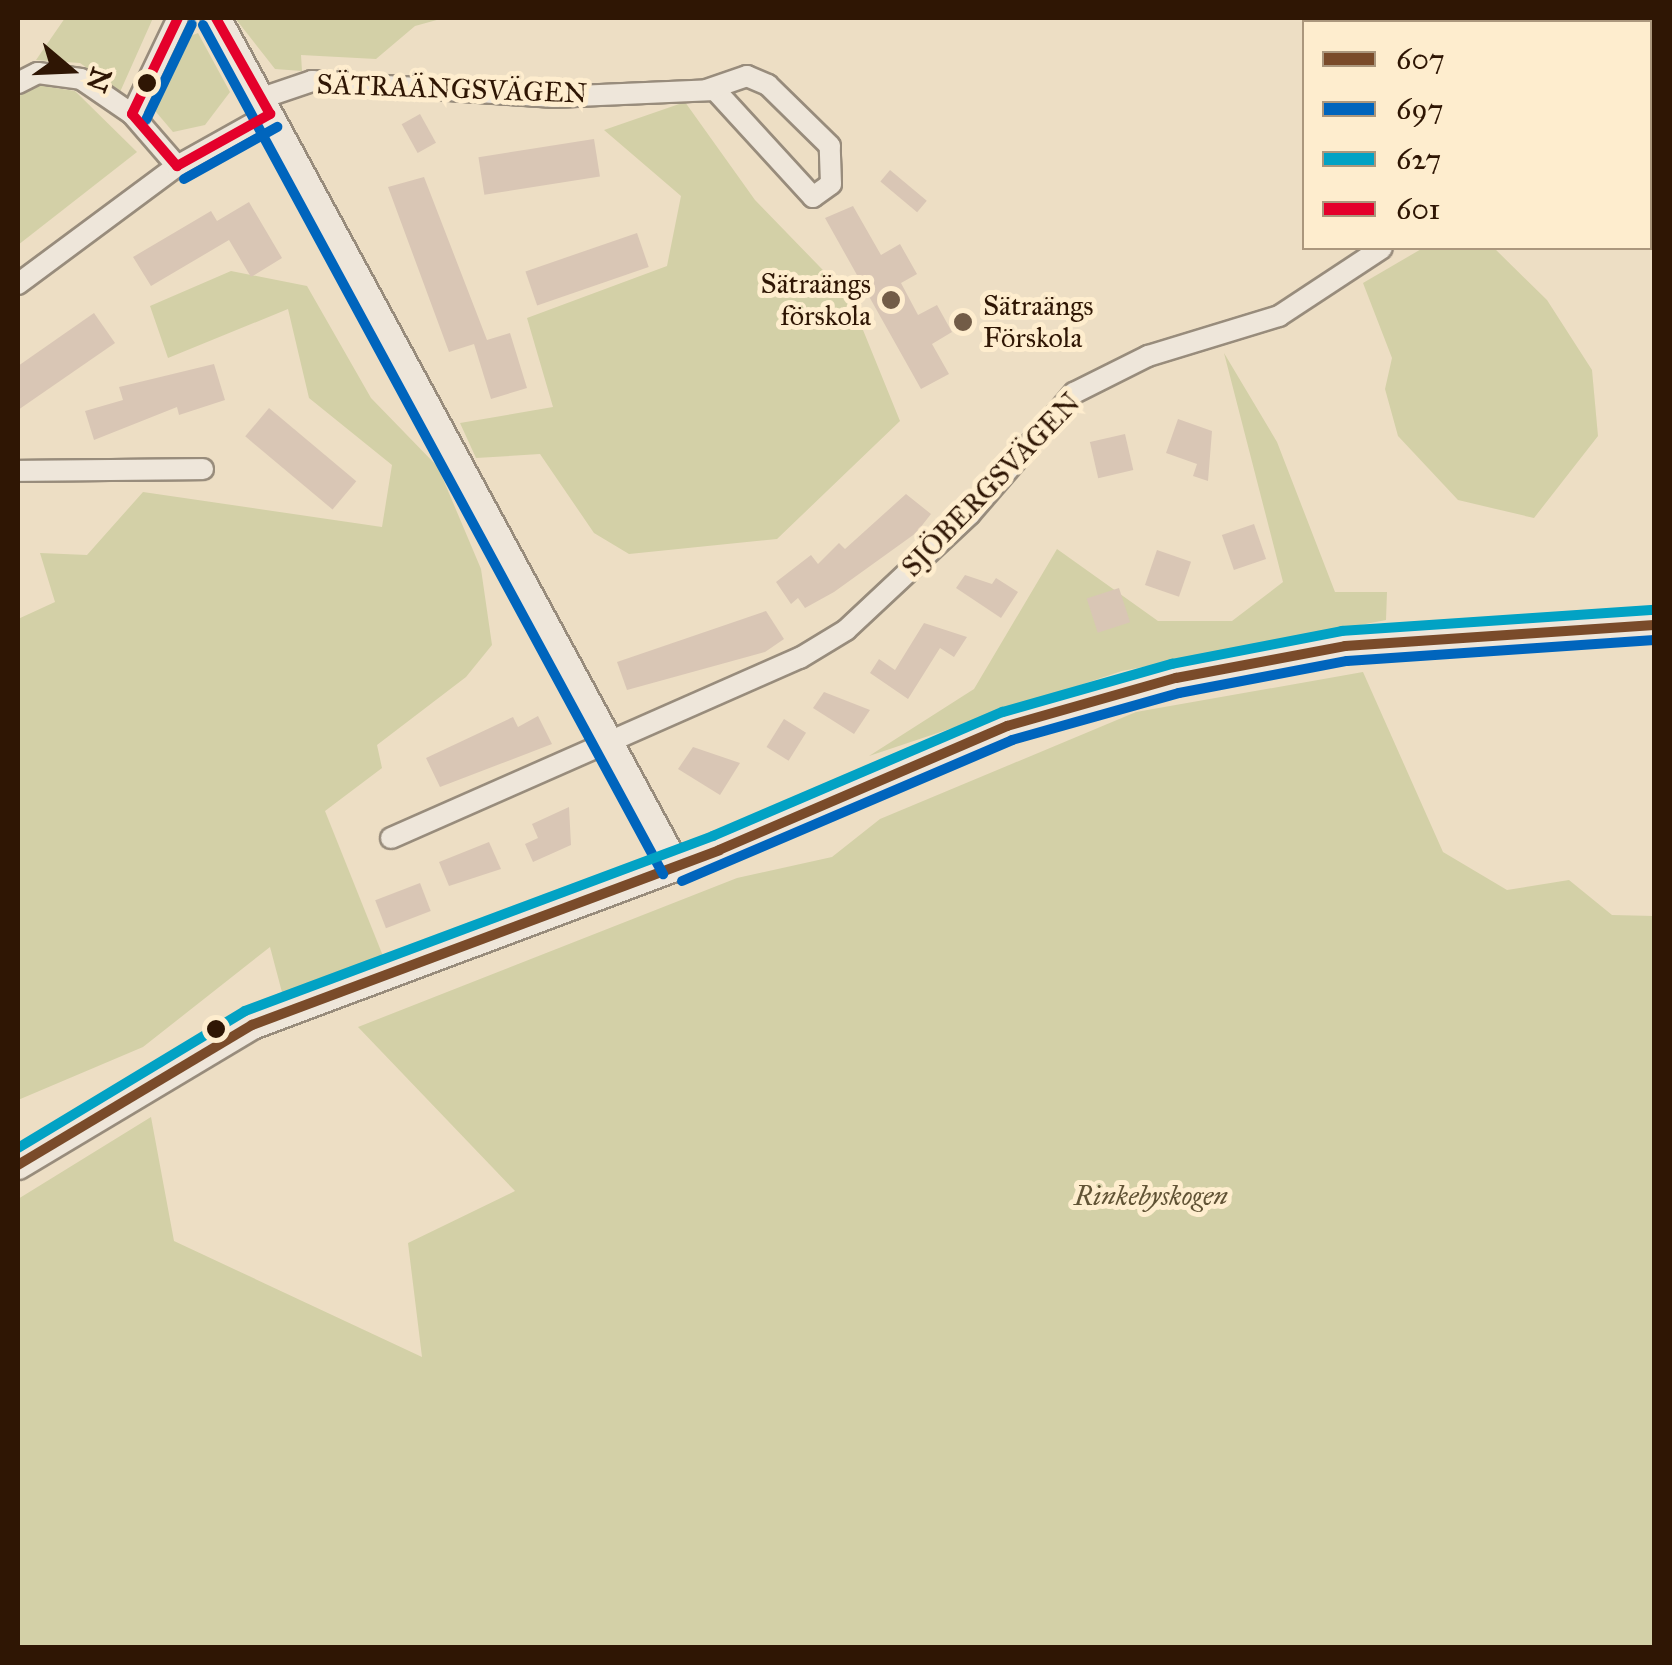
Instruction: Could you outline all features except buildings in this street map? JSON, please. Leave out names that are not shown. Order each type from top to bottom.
[{"type":"main road","points":[[216,18],[676,866]]},
{"type":"main road","points":[[18,1165],[252,1025],[676,866],[1007,726],[1176,678],[1345,646],[1654,625]]},
{"type":"street","points":[[132,114],[178,18]]},
{"type":"street","points":[[18,82],[38,73],[81,79],[132,114],[177,166]]},
{"type":"street","name":"SÄTRAÄNGSVÄGEN","points":[[18,284],[177,166],[266,106],[312,81],[554,97],[706,90],[747,76],[768,86],[830,146],[831,184],[813,198],[706,90]]},
{"type":"street","name":"SJÖBERGSVÄGEN","points":[[391,838],[611,746],[846,630],[970,514],[1074,392],[1148,356],[1279,316],[1379,250]]},
{"type":"street","points":[[18,471],[203,469]]},
{"type":"green space","points":[[65,18],[153,18],[120,92],[80,63],[36,60]]},
{"type":"green space","points":[[235,18],[444,18],[415,26],[376,59],[301,55],[302,71],[275,69]]},
{"type":"green space","points":[[198,33],[230,92],[205,125],[173,132],[151,106],[180,40]]},
{"type":"green space","points":[[37,85],[75,91],[137,152],[18,245],[18,95]]},
{"type":"green space","points":[[685,102],[755,200],[850,298],[900,421],[777,539],[629,554],[594,533],[540,454],[476,458],[460,423],[553,407],[527,318],[667,266],[681,196],[604,130]]},
{"type":"green space","points":[[1420,250],[1496,250],[1547,300],[1592,370],[1598,436],[1534,518],[1458,500],[1398,436],[1385,389],[1392,358],[1363,283]]},
{"type":"green space","points":[[231,271],[307,286],[371,398],[438,467],[481,569],[492,645],[466,677],[377,745],[382,768],[325,811],[383,956],[283,996],[270,947],[143,1047],[18,1100],[18,619],[55,602],[40,553],[87,555],[143,492],[382,527],[392,465],[309,398],[288,309],[168,358],[150,306]]},
{"type":"green space","points":[[1224,353],[1277,442],[1335,592],[1387,592],[1386,620],[1122,671],[869,756],[974,689],[1057,549],[1158,621],[1232,621],[1283,582]]},
{"type":"green space","name":"Rinkebyskogen","points":[[1363,672],[1443,852],[1507,890],[1569,880],[1612,915],[1654,916],[1654,1647],[18,1647],[18,1199],[151,1117],[174,1241],[422,1357],[408,1243],[515,1191],[358,1027],[737,878],[832,857],[880,819],[1136,712]]},
{"type":"transit line","name":"601","points":[[132,114],[178,18]]},
{"type":"transit line","name":"601","points":[[132,114],[177,166],[270,114],[216,18]]},
{"type":"transit line","name":"697","points":[[146,120],[192,24]]},
{"type":"transit line","name":"697","points":[[203,25],[663,874]]},
{"type":"transit line","name":"697","points":[[184,179],[277,127]]},
{"type":"transit line","name":"627","points":[[18,1148],[245,1011],[713,836],[1003,712],[1172,664],[1342,631],[1653,610]]},
{"type":"transit line","name":"607","points":[[18,1165],[252,1025],[719,850],[1007,726],[1176,678],[1345,646],[1654,625]]},
{"type":"transit line","name":"697","points":[[682,881],[1012,740],[1179,693],[1347,661],[1654,640]]},
{"type":"place","name":"Sätraängs förskola","points":[[891,300]]},
{"type":"place","name":"Sätraängs Förskola","points":[[963,322]]}]
